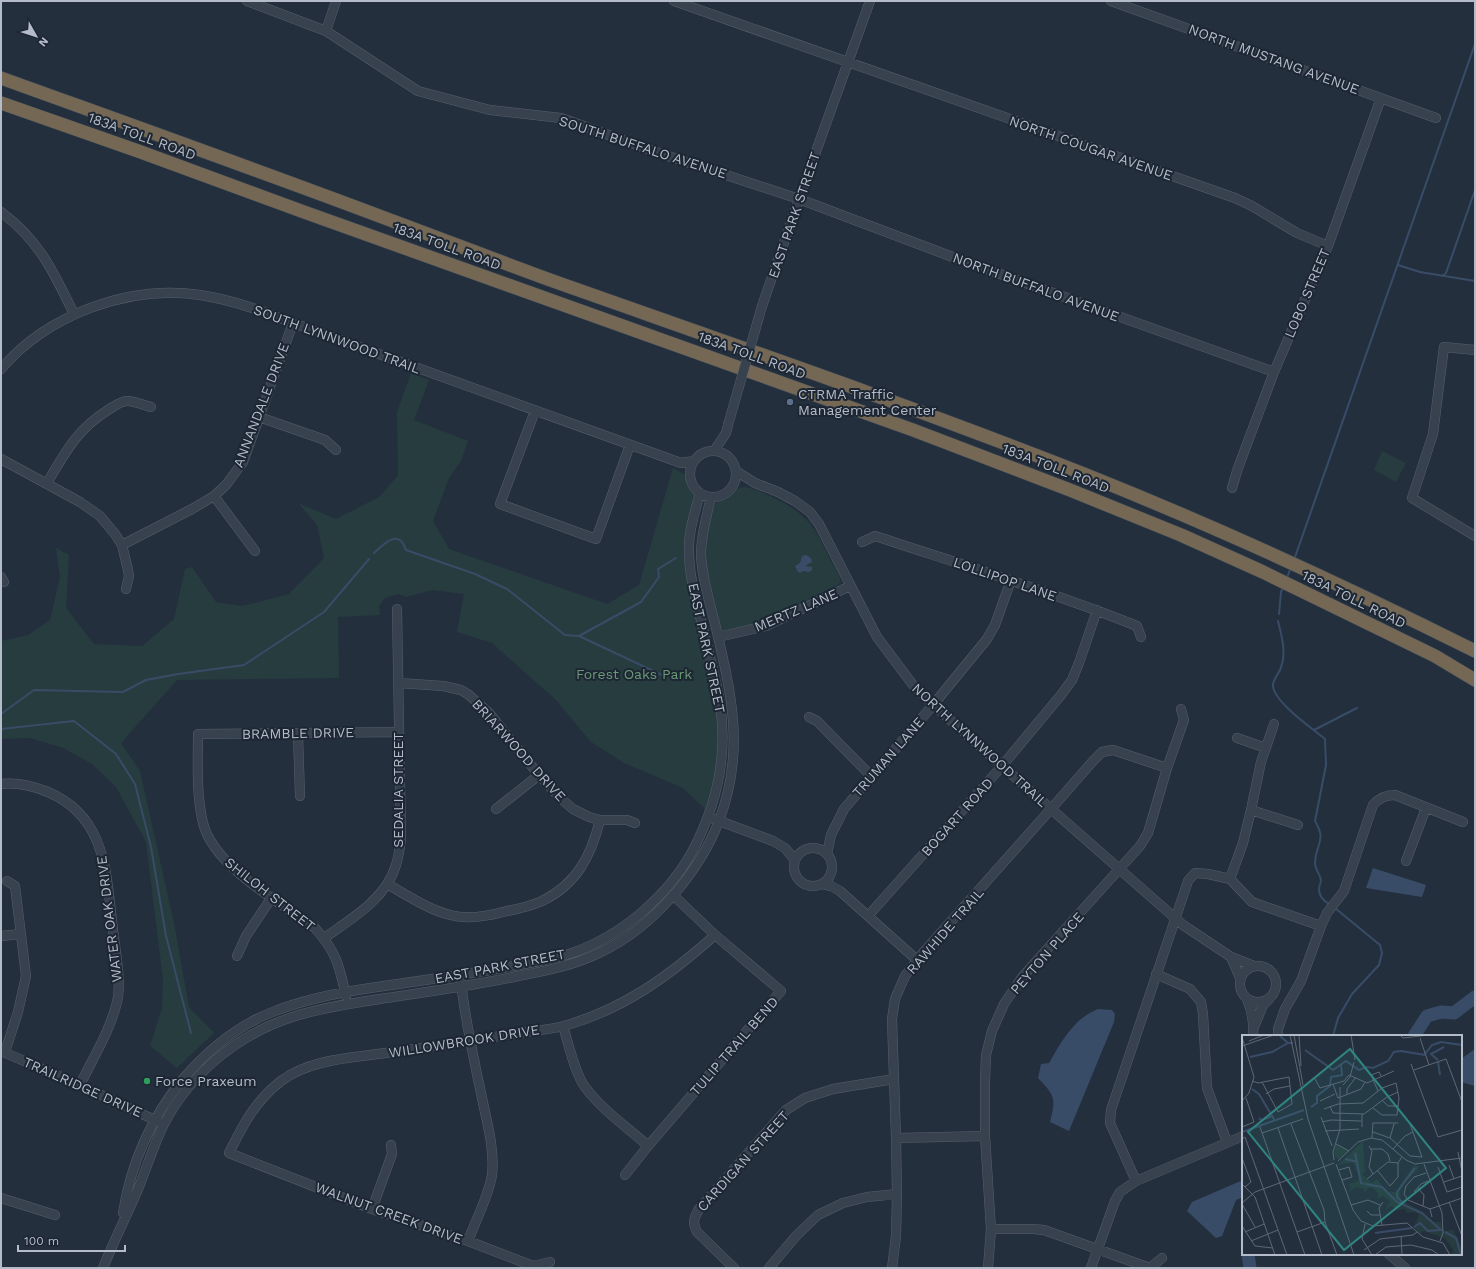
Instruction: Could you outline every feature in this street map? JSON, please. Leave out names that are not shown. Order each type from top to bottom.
[{"type":"highway","name":"183A TOLL ROAD","points":[[1,78],[392,220],[491,259],[812,373],[1033,455],[1212,527],[1389,608],[1475,652]]},
{"type":"highway","name":"183A TOLL ROAD","points":[[1,103],[913,430],[1120,510],[1188,538],[1306,592],[1435,656],[1475,680]]},
{"type":"street","name":"SOUTH BUFFALO AVENUE","points":[[247,1],[326,30],[418,91],[490,110],[561,118],[659,153],[799,199]]},
{"type":"street","points":[[326,30],[336,1]]},
{"type":"street","name":"NORTH COUGAR AVENUE","points":[[674,1],[1235,198],[1252,206],[1297,233],[1328,246]]},
{"type":"street","name":"EAST PARK STREET","points":[[714,451],[727,429],[762,306],[870,1]]},
{"type":"street","name":"NORTH MUSTANG AVENUE","points":[[1111,1],[1436,118]]},
{"type":"street","name":"LOBO STREET","points":[[1232,488],[1274,372],[1328,246],[1381,98]]},
{"type":"street","name":"NORTH BUFFALO AVENUE","points":[[799,199],[950,256],[1274,372]]},
{"type":"street","points":[[1,212],[27,234],[37,246],[55,274],[74,314]]},
{"type":"street","name":"SOUTH LYNNWOOD TRAIL","points":[[1,369],[39,335],[74,314],[118,299],[140,295],[199,295],[242,304],[681,463],[694,461]]},
{"type":"street","name":"ANNANDALE DRIVE","points":[[122,545],[192,509],[214,496],[226,485],[243,462],[293,323]]},
{"type":"street","points":[[1475,350],[1444,347],[1433,434],[1412,498],[1475,536]]},
{"type":"street","points":[[47,483],[64,452],[87,425],[101,414],[114,406],[127,401],[151,407]]},
{"type":"street","points":[[535,411],[500,504],[596,539],[630,445]]},
{"type":"street","points":[[259,417],[324,440],[336,450]]},
{"type":"street","name":"EAST PARK STREET","points":[[727,429],[727,456]]},
{"type":"street","points":[[732,487],[736,472],[731,460],[727,456],[721,452],[714,451],[703,453],[694,461],[690,472],[693,484],[700,493],[711,497],[723,494],[732,487],[755,483]]},
{"type":"street","points":[[1,459],[90,508],[107,524],[122,545],[129,576],[126,589]]},
{"type":"street","name":"SOUTH LYNNWOOD TRAIL","points":[[681,463],[686,470],[690,472]]},
{"type":"street","name":"NORTH LYNNWOOD TRAIL","points":[[736,472],[755,483],[778,492],[795,501],[810,512],[819,524],[877,637],[902,672],[933,705],[1175,918],[1231,957],[1254,966]]},
{"type":"street","name":"EAST PARK STREET","points":[[121,1224],[126,1192],[142,1147],[154,1120],[173,1092],[194,1067],[223,1040],[246,1025],[269,1013],[292,1005],[345,992],[460,975],[547,960],[575,952],[602,939],[628,923],[653,902],[674,879],[691,853],[708,817],[718,786],[723,754],[720,699],[698,608],[689,551],[692,525],[700,493]]},
{"type":"street","points":[[214,496],[255,551]]},
{"type":"street","name":"EAST PARK STREET","points":[[102,1268],[164,1124],[185,1092],[200,1075],[219,1057],[244,1040],[291,1016],[347,1004],[462,986],[556,969],[601,952],[633,933],[673,895],[698,863],[719,820],[729,789],[733,763],[735,731],[732,702],[703,576],[701,552],[704,526],[711,497]]},
{"type":"street","name":"LOLLIPOP LANE","points":[[862,542],[875,536],[1011,580],[1097,610],[1137,626],[1141,637]]},
{"type":"street","name":"TRUMAN LANE","points":[[827,854],[831,835],[844,808],[933,705],[987,639],[995,624],[1011,580]]},
{"type":"street","name":"MERTZ LANE","points":[[718,637],[766,626],[850,586]]},
{"type":"street","name":"SEDALIA STREET","points":[[324,938],[364,910],[378,896],[387,884],[396,866],[400,838],[397,609]]},
{"type":"street","name":"BOGART ROAD","points":[[868,916],[1002,766],[1062,696],[1072,680],[1079,663],[1097,610]]},
{"type":"street","name":"BRIARWOOD DRIVE","points":[[399,683],[443,686],[461,690],[469,695],[489,713],[559,797],[573,809],[581,814],[600,820],[627,820],[635,823]]},
{"type":"street","name":"PEYTON PLACE","points":[[988,1268],[991,1228],[986,1136],[985,1082],[986,1055],[992,1032],[1004,1004],[1023,976],[1120,870],[1140,846],[1148,833],[1167,768],[1184,720],[1181,709]]},
{"type":"street","points":[[809,717],[817,721],[871,776]]},
{"type":"street","points":[[1230,879],[1243,843],[1261,762],[1274,724]]},
{"type":"street","name":"BRAMBLE DRIVE","points":[[198,734],[398,732]]},
{"type":"street","name":"SHILOH STREET","points":[[198,734],[199,797],[203,824],[216,850],[234,870],[315,928],[324,938],[339,964],[347,1004]]},
{"type":"street","points":[[298,734],[300,796]]},
{"type":"street","points":[[1237,738],[1266,748]]},
{"type":"street","name":"RAWHIDE TRAIL","points":[[892,1268],[896,1236],[897,1194],[892,1019],[895,999],[905,976],[917,960],[1102,752],[1113,750],[1167,768]]},
{"type":"street","points":[[496,809],[539,774]]},
{"type":"street","name":"WATER OAK DRIVE","points":[[1,784],[9,783],[33,786],[56,795],[76,810],[92,829],[102,851],[107,878],[118,972],[118,1000],[109,1027],[80,1085]]},
{"type":"street","points":[[1278,1035],[1278,1029],[1285,1009],[1301,981],[1320,926],[1327,913],[1344,891],[1373,805],[1379,799],[1388,795],[1395,796],[1463,822]]},
{"type":"street","points":[[1406,861],[1426,808]]},
{"type":"street","points":[[1251,810],[1298,825]]},
{"type":"street","points":[[708,817],[763,836],[785,848],[801,851]]},
{"type":"street","points":[[387,884],[428,907],[451,916],[491,916],[529,906],[552,896],[571,880],[589,854],[600,820]]},
{"type":"street","name":"TRUMAN LANE","points":[[818,848],[831,835]]},
{"type":"street","points":[[785,848],[795,860]]},
{"type":"street","points":[[832,870],[827,880],[822,884],[809,886],[798,879],[794,873],[795,860],[801,851],[806,848],[818,848],[827,854],[830,858],[834,881],[840,891]]},
{"type":"street","points":[[1136,1181],[1110,1123],[1111,1110],[1188,881],[1195,873],[1208,874],[1230,879],[1252,902],[1320,926]]},
{"type":"street","points":[[3,1052],[18,1012],[26,976],[14,886],[7,881]]},
{"type":"street","points":[[822,884],[831,886],[840,891],[917,960]]},
{"type":"street","name":"TULIP TRAIL BEND","points":[[625,1175],[648,1146],[781,991],[715,935],[673,895]]},
{"type":"street","points":[[237,956],[246,936],[272,898]]},
{"type":"street","points":[[1,936],[21,934]]},
{"type":"street","name":"WILLOWBROOK DRIVE","points":[[229,1154],[246,1120],[264,1096],[282,1080],[309,1066],[335,1060],[563,1026],[600,1013],[631,998],[662,979],[715,935]]},
{"type":"street","points":[[1231,957],[1240,978],[1240,990],[1247,999],[1250,1007],[1254,1031]]},
{"type":"street","points":[[1240,978],[1248,968],[1254,966],[1266,968],[1272,972],[1275,977],[1275,989],[1263,1005],[1254,1031]]},
{"type":"street","points":[[1156,974],[1190,989],[1201,1002],[1207,1088],[1227,1142]]},
{"type":"street","points":[[460,975],[470,1041],[492,1152],[492,1175],[468,1241]]},
{"type":"street","points":[[1247,999],[1258,1002],[1269,998]]},
{"type":"street","points":[[563,1026],[573,1060],[584,1086],[606,1109],[648,1146]]},
{"type":"street","name":"TRAILRIDGE DRIVE","points":[[3,1052],[80,1085],[164,1124]]},
{"type":"street","name":"CARDIGAN STREET","points":[[734,1268],[697,1232],[694,1226],[693,1218],[699,1209],[786,1110],[805,1098],[833,1089],[894,1079]]},
{"type":"street","points":[[896,1138],[986,1136]]},
{"type":"street","points":[[1091,1268],[1114,1202],[1120,1192],[1136,1181],[1242,1136]]},
{"type":"street","points":[[372,1208],[392,1154],[391,1145]]},
{"type":"street","name":"WALNUT CREEK DRIVE","points":[[229,1154],[372,1208],[468,1241],[533,1266],[550,1262]]},
{"type":"street","points":[[769,1268],[796,1236],[818,1214],[842,1203],[867,1197],[897,1194]]},
{"type":"street","points":[[1,1198],[54,1215]]},
{"type":"street","points":[[991,1228],[1044,1230],[1098,1248],[1150,1268],[1162,1258]]},
{"type":"street","points":[[1391,1255],[1405,1268]]},
{"type":"green space","name":"Forest Oaks Park","points":[[411,373],[429,380],[414,420],[468,441],[461,461],[449,478],[433,521],[449,549],[607,604],[639,585],[673,468],[684,474],[696,496],[687,539],[717,699],[719,720],[718,767],[707,811],[683,788],[624,763],[591,742],[556,700],[492,643],[457,632],[464,594],[432,590],[406,597],[398,594],[385,598],[379,606],[380,615],[338,617],[339,678],[177,680],[121,743],[140,771],[174,923],[189,1007],[214,1033],[177,1068],[150,1046],[162,1008],[163,980],[146,842],[116,787],[92,764],[63,748],[30,738],[1,739],[1,641],[28,635],[50,620],[60,577],[56,548],[69,555],[66,608],[94,644],[142,646],[174,619],[185,569],[192,567],[216,602],[243,606],[289,594],[324,558],[317,525],[298,503],[336,519],[379,497],[398,475],[397,412]]},
{"type":"green space","points":[[1382,451],[1406,463],[1396,482],[1374,470]]},
{"type":"green space","points":[[744,487],[757,490],[770,496],[799,513],[818,536],[841,582],[762,623],[723,632],[719,628],[705,568],[706,539],[711,509],[716,503],[726,498],[736,489]]},
{"type":"water","points":[[806,555],[811,558],[812,562],[805,566],[812,567],[812,570],[809,572],[803,571],[800,573],[795,566],[800,563],[802,556]]},
{"type":"water","points":[[1373,868],[1426,885],[1422,897],[1366,888]]},
{"type":"water","points":[[1098,1009],[1112,1010],[1115,1014],[1114,1022],[1069,1131],[1050,1122],[1053,1108],[1053,1098],[1048,1089],[1038,1078],[1041,1064],[1049,1063],[1075,1025],[1089,1013]]},
{"type":"water","points":[[1475,1049],[1475,1086],[1462,1082],[1462,1058]]},
{"type":"water","points":[[1242,1180],[1242,1197],[1236,1200],[1222,1236],[1216,1238],[1187,1211],[1192,1202]]},
{"type":"waterway","points":[[1294,560],[1475,44]]},
{"type":"waterway","points":[[1442,276],[1446,273],[1475,190]]},
{"type":"waterway","points":[[1398,265],[1420,272],[1475,281]]},
{"type":"waterway","points":[[374,553],[387,542],[398,539],[402,542],[406,550],[475,574],[507,589],[565,635],[579,636],[662,675]]},
{"type":"waterway","points":[[579,636],[641,602],[659,577],[658,569],[676,558]]},
{"type":"waterway","points":[[1,714],[34,690],[123,692],[146,680],[244,665],[324,612],[369,559]]},
{"type":"waterway","points":[[1287,578],[1291,567]]},
{"type":"waterway","points":[[1279,614],[1281,592],[1283,588]]},
{"type":"waterway","points":[[1278,621],[1283,646],[1283,658],[1280,670],[1273,684],[1274,691],[1285,706],[1325,739],[1326,765],[1315,821],[1321,838],[1315,862],[1321,880],[1319,892],[1324,900],[1329,904]]},
{"type":"waterway","points":[[1314,730],[1357,708]]},
{"type":"waterway","points":[[1,729],[74,721],[116,754],[135,784],[151,847],[166,936],[191,1033]]},
{"type":"waterway","points":[[1333,1035],[1338,1018],[1352,994],[1379,965],[1382,953],[1380,945],[1335,908]]},
{"type":"waterway","points":[[1415,1035],[1427,1016],[1441,1012],[1454,1013],[1475,997]]},
{"type":"waterway","points":[[1248,1255],[1250,1268]]},
{"type":"place","name":"CTRMA Traffic Management Center","points":[[790,402]]},
{"type":"place","name":"Force Praxeum","points":[[147,1081]]}]
